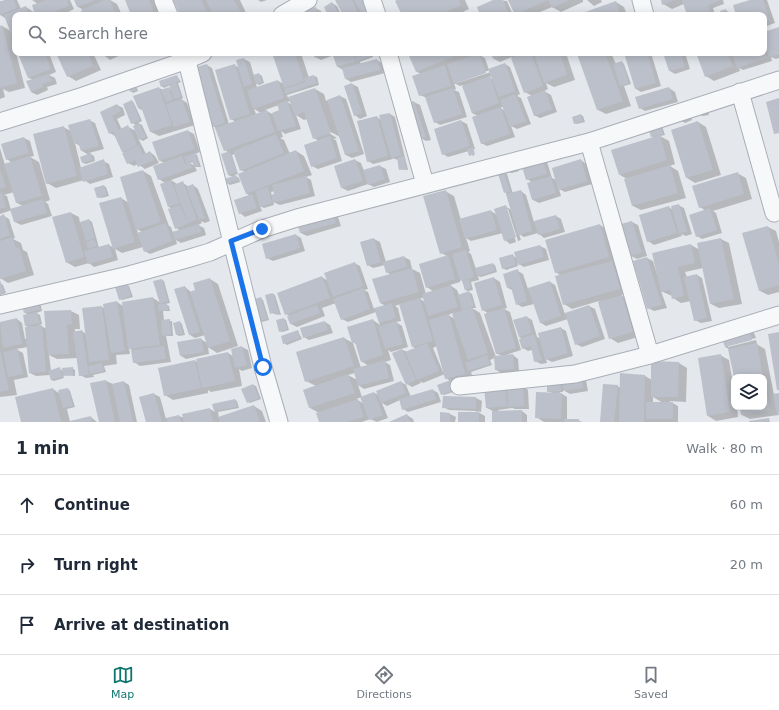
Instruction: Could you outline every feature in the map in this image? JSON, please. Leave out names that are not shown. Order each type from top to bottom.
[{"type":"street","points":[[163,0],[168,12]]},
{"type":"street","points":[[287,12],[308,0]]},
{"type":"street","points":[[372,0],[376,12]]},
{"type":"street","points":[[641,0],[644,12]]},
{"type":"street","points":[[389,56],[425,184]]},
{"type":"street","points":[[0,122],[186,57],[263,367],[279,422]]},
{"type":"street","points":[[0,305],[129,275],[210,252],[231,241],[297,218],[589,142],[779,80]]},
{"type":"street","points":[[740,92],[774,213]]},
{"type":"street","points":[[589,142],[650,355]]},
{"type":"street","points":[[459,386],[575,374],[650,355],[779,315]]},
{"type":"building","points":[[14,0],[17,8],[0,15],[0,1]]},
{"type":"building","points":[[46,0],[67,0],[69,6],[54,12],[34,12],[32,5]]},
{"type":"building","points":[[74,0],[96,0],[77,7]]},
{"type":"building","points":[[104,0],[110,0],[115,12],[82,12],[81,10]]},
{"type":"building","points":[[125,0],[149,0],[154,12],[130,12]]},
{"type":"building","points":[[173,0],[201,0],[207,12],[179,12]]},
{"type":"building","points":[[206,0],[234,0],[241,12],[212,12]]},
{"type":"building","points":[[335,0],[352,0],[358,12],[341,12]]},
{"type":"building","points":[[354,0],[362,0],[368,11],[361,12]]},
{"type":"building","points":[[459,0],[461,5],[446,12],[400,12],[395,1]]},
{"type":"building","points":[[493,0],[503,0],[508,12],[479,12],[477,7]]},
{"type":"building","points":[[508,0],[548,0],[522,12],[514,12]]},
{"type":"building","points":[[548,0],[569,0],[552,8]]},
{"type":"building","points":[[661,0],[674,0],[662,5]]},
{"type":"building","points":[[682,0],[721,0],[708,5],[710,11],[708,12],[686,12]]},
{"type":"building","points":[[750,0],[763,0],[770,20],[767,21],[767,12],[735,12],[733,5]]},
{"type":"building","points":[[616,1],[619,12],[585,12]]},
{"type":"building","points":[[332,2],[337,12],[326,12],[324,7]]},
{"type":"building","points":[[26,6],[28,12],[12,12],[12,36],[4,15]]},
{"type":"building","points":[[316,7],[317,12],[301,12]]},
{"type":"building","points":[[726,9],[727,12],[720,12]]},
{"type":"building","points":[[2,25],[17,83],[0,88],[0,26]]},
{"type":"building","points":[[779,27],[779,54],[769,57],[767,51],[767,31]]},
{"type":"building","points":[[19,56],[46,56],[51,69],[28,78]]},
{"type":"building","points":[[57,56],[89,56],[93,66],[67,77]]},
{"type":"building","points":[[273,56],[296,56],[304,81],[284,88]]},
{"type":"building","points":[[333,56],[354,56],[356,61],[337,67]]},
{"type":"building","points":[[356,56],[371,56],[357,61]]},
{"type":"building","points":[[409,56],[455,56],[416,72]]},
{"type":"building","points":[[473,56],[480,56],[486,73],[454,84],[447,64]]},
{"type":"building","points":[[492,56],[502,56],[493,59]]},
{"type":"building","points":[[516,56],[532,56],[543,86],[524,93],[511,58]]},
{"type":"building","points":[[535,56],[561,56],[567,75],[544,83]]},
{"type":"building","points":[[578,56],[606,56],[623,101],[597,110]]},
{"type":"building","points":[[625,56],[648,56],[656,83],[635,89]]},
{"type":"building","points":[[664,56],[682,56],[685,67],[669,71]]},
{"type":"building","points":[[697,56],[728,56],[733,66],[705,77]]},
{"type":"building","points":[[733,56],[766,56],[767,58],[737,68]]},
{"type":"building","points":[[244,58],[252,84],[244,87],[236,60]]},
{"type":"building","points":[[377,59],[380,70],[345,79],[342,68]]},
{"type":"building","points":[[622,61],[629,83],[620,86],[613,64]]},
{"type":"building","points":[[505,63],[515,91],[499,97],[488,69]]},
{"type":"building","points":[[207,64],[225,123],[212,127],[193,68]]},
{"type":"building","points":[[235,64],[250,114],[230,120],[215,70]]},
{"type":"building","points":[[445,65],[451,86],[419,96],[412,76]]},
{"type":"building","points":[[259,73],[262,82],[256,84],[253,75]]},
{"type":"building","points":[[49,74],[52,81],[42,84],[43,87],[31,92],[26,81]]},
{"type":"building","points":[[177,75],[179,81],[161,87],[159,81]]},
{"type":"building","points":[[314,75],[317,83],[285,94],[284,89],[305,82],[304,78]]},
{"type":"building","points":[[490,76],[499,103],[472,113],[462,86]]},
{"type":"building","points":[[278,80],[284,98],[253,109],[247,90]]},
{"type":"building","points":[[176,82],[181,97],[174,99],[169,85]]},
{"type":"building","points":[[134,83],[136,90],[130,92],[128,85]]},
{"type":"building","points":[[352,83],[362,113],[354,116],[344,86]]},
{"type":"building","points":[[159,87],[172,125],[150,132],[141,107],[138,108],[133,96]]},
{"type":"building","points":[[169,87],[173,100],[166,102],[161,90]]},
{"type":"building","points":[[669,87],[673,99],[639,109],[635,97]]},
{"type":"building","points":[[315,88],[331,133],[313,139],[304,112],[295,116],[288,97]]},
{"type":"building","points":[[453,88],[462,114],[434,123],[425,97]]},
{"type":"building","points":[[545,90],[552,109],[534,116],[527,97]]},
{"type":"building","points":[[515,94],[526,121],[510,127],[500,100]]},
{"type":"building","points":[[340,95],[359,151],[345,155],[327,100]]},
{"type":"building","points":[[779,98],[779,133],[774,134],[766,102]]},
{"type":"building","points":[[182,99],[190,122],[174,127],[166,104]]},
{"type":"building","points":[[132,100],[140,120],[131,124],[123,104]]},
{"type":"building","points":[[287,101],[296,126],[278,131],[272,113],[279,110],[277,104]]},
{"type":"building","points":[[414,101],[426,137],[420,139],[408,103]]},
{"type":"building","points":[[117,104],[121,111],[112,116],[119,130],[128,125],[137,145],[122,152],[113,132],[109,134],[100,112]]},
{"type":"building","points":[[501,107],[510,134],[481,144],[472,117]]},
{"type":"building","points":[[267,110],[275,132],[224,151],[215,128]]},
{"type":"building","points":[[390,113],[401,155],[391,158],[379,115]]},
{"type":"building","points":[[581,114],[583,121],[574,124],[572,117]]},
{"type":"building","points":[[377,116],[388,156],[367,162],[357,121]]},
{"type":"building","points":[[90,119],[99,146],[81,151],[78,142],[74,144],[68,125]]},
{"type":"building","points":[[461,120],[470,146],[442,155],[434,129]]},
{"type":"building","points":[[698,121],[713,170],[686,178],[671,130]]},
{"type":"building","points":[[139,123],[146,137],[139,140],[133,126]]},
{"type":"building","points":[[660,123],[663,134],[651,137],[648,127]]},
{"type":"building","points":[[64,126],[77,176],[46,184],[33,134]]},
{"type":"building","points":[[188,130],[195,149],[159,161],[152,142]]},
{"type":"building","points":[[276,134],[284,153],[240,171],[233,151]]},
{"type":"building","points":[[660,135],[667,160],[619,175],[611,150]]},
{"type":"building","points":[[330,136],[337,158],[311,167],[304,145]]},
{"type":"building","points":[[24,137],[29,153],[6,160],[1,144]]},
{"type":"building","points":[[139,145],[143,155],[150,151],[154,160],[138,167],[135,160],[127,164],[122,153]]},
{"type":"building","points":[[473,147],[475,154],[469,156],[467,149]]},
{"type":"building","points":[[296,150],[304,171],[246,194],[238,174]]},
{"type":"building","points":[[230,151],[237,172],[228,175],[221,154]]},
{"type":"building","points":[[91,153],[93,160],[82,163],[80,157]]},
{"type":"building","points":[[195,153],[199,166],[194,167],[192,161],[186,163],[184,157]]},
{"type":"building","points":[[30,156],[42,196],[16,203],[4,164]]},
{"type":"building","points":[[182,156],[185,164],[190,162],[192,168],[158,180],[153,166]]},
{"type":"building","points":[[404,156],[406,169],[399,170],[397,158]]},
{"type":"building","points":[[542,157],[547,174],[526,180],[521,163]]},
{"type":"building","points":[[104,159],[108,174],[83,182],[79,168]]},
{"type":"building","points":[[355,159],[363,181],[341,188],[334,166]]},
{"type":"building","points":[[581,159],[587,181],[558,190],[552,168]]},
{"type":"building","points":[[380,165],[385,179],[368,185],[363,170]]},
{"type":"building","points":[[670,165],[678,193],[632,206],[624,179]]},
{"type":"building","points":[[0,170],[6,187],[0,189]]},
{"type":"building","points":[[143,170],[161,222],[136,230],[120,177]]},
{"type":"building","points":[[504,172],[510,191],[504,193],[498,174]]},
{"type":"building","points":[[738,172],[744,194],[699,208],[692,186]]},
{"type":"building","points":[[236,175],[238,180],[226,184],[225,179]]},
{"type":"building","points":[[306,176],[310,193],[273,203],[271,195],[274,194],[272,185]]},
{"type":"building","points":[[551,176],[556,193],[532,200],[527,183]]},
{"type":"building","points":[[171,180],[180,203],[168,207],[160,184]]},
{"type":"building","points":[[183,181],[197,220],[188,223],[174,185]]},
{"type":"building","points":[[193,184],[205,218],[199,220],[186,187]]},
{"type":"building","points":[[104,185],[107,195],[97,198],[94,188]]},
{"type":"building","points":[[268,187],[272,203],[260,207],[255,191]]},
{"type":"building","points":[[446,190],[462,247],[440,254],[423,196]]},
{"type":"building","points":[[521,190],[532,231],[518,235],[506,194]]},
{"type":"building","points":[[2,192],[6,207],[0,209],[0,193]]},
{"type":"building","points":[[252,194],[257,208],[239,214],[234,200]]},
{"type":"building","points":[[121,197],[135,242],[113,249],[99,203]]},
{"type":"building","points":[[43,199],[47,213],[14,222],[10,209]]},
{"type":"building","points":[[679,204],[687,231],[679,234],[671,206]]},
{"type":"building","points":[[180,205],[188,224],[175,229],[168,209]]},
{"type":"building","points":[[506,205],[516,237],[504,241],[494,209]]},
{"type":"building","points":[[669,206],[677,233],[647,242],[639,215]]},
{"type":"building","points":[[710,208],[717,230],[696,237],[689,215]]},
{"type":"building","points":[[491,210],[497,230],[465,239],[459,219]]},
{"type":"building","points":[[71,212],[84,257],[66,263],[52,217]]},
{"type":"building","points":[[333,212],[336,223],[300,233],[297,223]]},
{"type":"building","points":[[4,214],[10,235],[0,239],[0,216]]},
{"type":"building","points":[[556,215],[560,229],[538,235],[534,221]]},
{"type":"building","points":[[89,219],[95,238],[86,241],[80,222]]},
{"type":"building","points":[[632,221],[642,253],[630,256],[621,224]]},
{"type":"building","points":[[166,223],[172,241],[144,252],[137,233]]},
{"type":"building","points":[[199,224],[201,232],[175,240],[172,232]]},
{"type":"building","points":[[600,224],[609,257],[555,273],[545,240]]},
{"type":"building","points":[[768,226],[779,264],[779,285],[759,291],[742,233]]},
{"type":"building","points":[[296,234],[300,248],[266,259],[262,244]]},
{"type":"building","points":[[12,237],[16,248],[19,247],[26,271],[0,279],[0,241]]},
{"type":"building","points":[[374,238],[381,262],[367,266],[360,242]]},
{"type":"building","points":[[721,238],[734,299],[710,304],[697,243]]},
{"type":"building","points":[[94,239],[97,246],[88,249],[86,242]]},
{"type":"building","points":[[109,244],[113,257],[88,264],[84,251]]},
{"type":"building","points":[[691,244],[695,263],[678,267],[684,296],[672,299],[670,290],[661,292],[652,253]]},
{"type":"building","points":[[540,245],[544,257],[518,265],[514,252]]},
{"type":"building","points":[[466,250],[474,277],[460,281],[452,254]]},
{"type":"building","points":[[513,254],[516,265],[502,269],[499,258]]},
{"type":"building","points":[[448,255],[455,279],[426,288],[419,264]]},
{"type":"building","points":[[404,256],[407,267],[386,273],[383,262]]},
{"type":"building","points":[[647,257],[662,305],[647,309],[633,261]]},
{"type":"building","points":[[612,261],[620,289],[563,305],[555,276]]},
{"type":"building","points":[[355,262],[363,286],[333,297],[324,273]]},
{"type":"building","points":[[493,263],[495,271],[477,276],[475,268]]},
{"type":"building","points":[[412,268],[419,292],[380,303],[372,279]]},
{"type":"building","points":[[518,269],[527,301],[516,305],[511,287],[507,288],[503,274]]},
{"type":"building","points":[[697,274],[707,318],[694,321],[684,277]]},
{"type":"building","points":[[322,276],[330,298],[285,315],[277,293]]},
{"type":"building","points":[[494,277],[502,305],[482,311],[474,283]]},
{"type":"building","points":[[210,278],[230,341],[208,348],[190,292],[195,290],[193,283]]},
{"type":"building","points":[[162,279],[168,301],[160,304],[153,281]]},
{"type":"building","points":[[469,279],[471,288],[465,290],[462,281]]},
{"type":"building","points":[[0,280],[4,292],[0,294]]},
{"type":"building","points":[[550,281],[561,316],[540,323],[528,288]]},
{"type":"building","points":[[127,284],[131,296],[119,300],[115,287]]},
{"type":"building","points":[[451,285],[458,307],[428,316],[422,294]]},
{"type":"building","points":[[185,286],[200,332],[189,335],[174,289]]},
{"type":"building","points":[[363,288],[370,309],[341,320],[333,299]]},
{"type":"building","points":[[469,291],[474,306],[462,310],[458,295]]},
{"type":"building","points":[[273,293],[279,314],[276,315],[275,312],[270,314],[265,295]]},
{"type":"building","points":[[622,295],[633,332],[609,339],[598,302]]},
{"type":"building","points":[[153,297],[160,345],[128,349],[122,302]]},
{"type":"building","points":[[261,297],[267,319],[259,321],[252,300]]},
{"type":"building","points":[[420,298],[433,341],[412,347],[399,304]]},
{"type":"building","points":[[38,299],[40,310],[24,313],[21,303]]},
{"type":"building","points":[[117,301],[125,351],[111,353],[103,304]]},
{"type":"building","points":[[392,303],[396,318],[379,323],[374,308]]},
{"type":"building","points":[[158,304],[167,304],[168,310],[158,311]]},
{"type":"building","points":[[317,305],[320,313],[290,324],[287,316]]},
{"type":"building","points":[[589,305],[600,336],[575,345],[565,313]]},
{"type":"building","points":[[102,306],[109,360],[89,362],[82,308]]},
{"type":"building","points":[[472,307],[488,353],[468,360],[452,314]]},
{"type":"building","points":[[504,308],[516,348],[496,354],[484,314]]},
{"type":"building","points":[[71,310],[72,324],[67,325],[69,354],[48,355],[44,311]]},
{"type":"building","points":[[37,312],[40,323],[25,326],[23,315]]},
{"type":"building","points":[[449,314],[465,374],[445,379],[429,320]]},
{"type":"building","points":[[527,316],[532,333],[519,337],[513,320]]},
{"type":"building","points":[[17,318],[22,344],[3,348],[0,322]]},
{"type":"building","points":[[284,318],[287,329],[279,332],[276,320]]},
{"type":"building","points":[[170,319],[171,335],[162,336],[161,320]]},
{"type":"building","points":[[373,319],[383,355],[361,362],[355,342],[352,343],[347,327]]},
{"type":"building","points":[[180,321],[183,334],[176,335],[173,323]]},
{"type":"building","points":[[325,321],[328,330],[303,338],[300,328]]},
{"type":"building","points":[[396,321],[403,344],[385,349],[378,327]]},
{"type":"building","points":[[42,325],[46,372],[29,373],[25,327]]},
{"type":"building","points":[[561,327],[568,353],[545,360],[538,333]]},
{"type":"building","points":[[749,328],[752,340],[725,347],[721,336]]},
{"type":"building","points":[[82,330],[89,375],[79,376],[73,332]]},
{"type":"building","points":[[298,330],[300,338],[283,344],[281,336]]},
{"type":"building","points":[[779,332],[779,390],[777,390],[768,334]]},
{"type":"building","points":[[534,334],[542,360],[534,362],[531,346],[522,349],[519,339]]},
{"type":"building","points":[[344,337],[354,366],[305,382],[296,352]]},
{"type":"building","points":[[201,338],[204,352],[180,356],[177,342]]},
{"type":"building","points":[[427,343],[439,371],[417,380],[405,352]]},
{"type":"building","points":[[757,343],[762,374],[733,374],[728,349]]},
{"type":"building","points":[[164,346],[166,359],[133,363],[131,350]]},
{"type":"building","points":[[242,346],[247,365],[235,368],[231,349]]},
{"type":"building","points":[[0,349],[9,390],[0,392]]},
{"type":"building","points":[[18,349],[23,374],[8,377],[3,352]]},
{"type":"building","points":[[402,349],[416,380],[406,385],[392,353]]},
{"type":"building","points":[[228,352],[235,381],[202,388],[196,359]]},
{"type":"building","points":[[513,354],[514,369],[495,370],[494,356]]},
{"type":"building","points":[[721,354],[730,412],[707,416],[698,358]]},
{"type":"building","points":[[487,355],[490,364],[468,371],[465,363]]},
{"type":"building","points":[[195,360],[201,388],[164,396],[158,368]]},
{"type":"building","points":[[385,360],[389,378],[358,386],[353,369]]},
{"type":"building","points":[[651,361],[679,362],[678,397],[651,397]]},
{"type":"building","points":[[102,363],[104,371],[90,374],[88,366]]},
{"type":"building","points":[[60,367],[62,377],[51,380],[48,371]]},
{"type":"building","points":[[73,367],[73,375],[63,376],[62,368]]},
{"type":"building","points":[[620,373],[645,375],[644,422],[619,422]]},
{"type":"building","points":[[348,374],[355,393],[309,408],[303,390]]},
{"type":"building","points":[[581,375],[583,388],[564,391],[561,379]]},
{"type":"building","points":[[560,378],[561,391],[547,392],[547,379]]},
{"type":"building","points":[[106,380],[115,422],[99,422],[90,383]]},
{"type":"building","points":[[451,380],[455,390],[441,395],[437,385]]},
{"type":"building","points":[[124,381],[133,422],[120,422],[112,384]]},
{"type":"building","points":[[401,381],[406,393],[381,403],[376,391]]},
{"type":"building","points":[[253,384],[259,398],[247,403],[241,389]]},
{"type":"building","points":[[603,384],[618,385],[614,422],[600,422]]},
{"type":"building","points":[[523,385],[524,406],[508,407],[507,386]]},
{"type":"building","points":[[505,386],[507,406],[486,408],[484,388]]},
{"type":"building","points":[[53,388],[61,422],[21,422],[15,397]]},
{"type":"building","points":[[68,388],[73,406],[63,408],[58,390]]},
{"type":"building","points":[[433,389],[436,399],[402,410],[399,399]]},
{"type":"building","points":[[374,392],[383,415],[369,420],[360,397]]},
{"type":"building","points":[[536,392],[562,393],[561,419],[535,418]]},
{"type":"building","points":[[154,393],[162,422],[146,422],[139,397]]},
{"type":"building","points":[[779,393],[779,415],[777,415],[773,394]]},
{"type":"building","points":[[767,394],[770,410],[741,415],[740,410],[767,410]]},
{"type":"building","points":[[443,396],[476,397],[476,409],[442,408]]},
{"type":"building","points":[[235,399],[237,407],[214,411],[212,404]]},
{"type":"building","points":[[358,399],[364,417],[347,422],[319,422],[316,413]]},
{"type":"building","points":[[646,402],[673,402],[673,419],[646,419]]},
{"type":"building","points":[[254,405],[260,422],[220,422],[218,417]]},
{"type":"building","points":[[210,408],[213,422],[184,422],[182,414]]},
{"type":"building","points":[[522,410],[522,422],[492,422],[492,411]]},
{"type":"building","points":[[440,412],[450,413],[450,422],[440,422]]},
{"type":"building","points":[[458,412],[479,412],[479,422],[458,422]]},
{"type":"building","points":[[407,414],[410,422],[389,422]]},
{"type":"building","points":[[179,415],[181,422],[167,422],[166,418]]},
{"type":"building","points":[[91,416],[92,422],[70,422],[70,421]]},
{"type":"building","points":[[769,418],[770,422],[749,422],[749,421]]},
{"type":"building","points":[[564,419],[579,419],[579,422],[564,422]]},
{"type":"route","points":[[262,229],[231,241],[263,367]]}]
